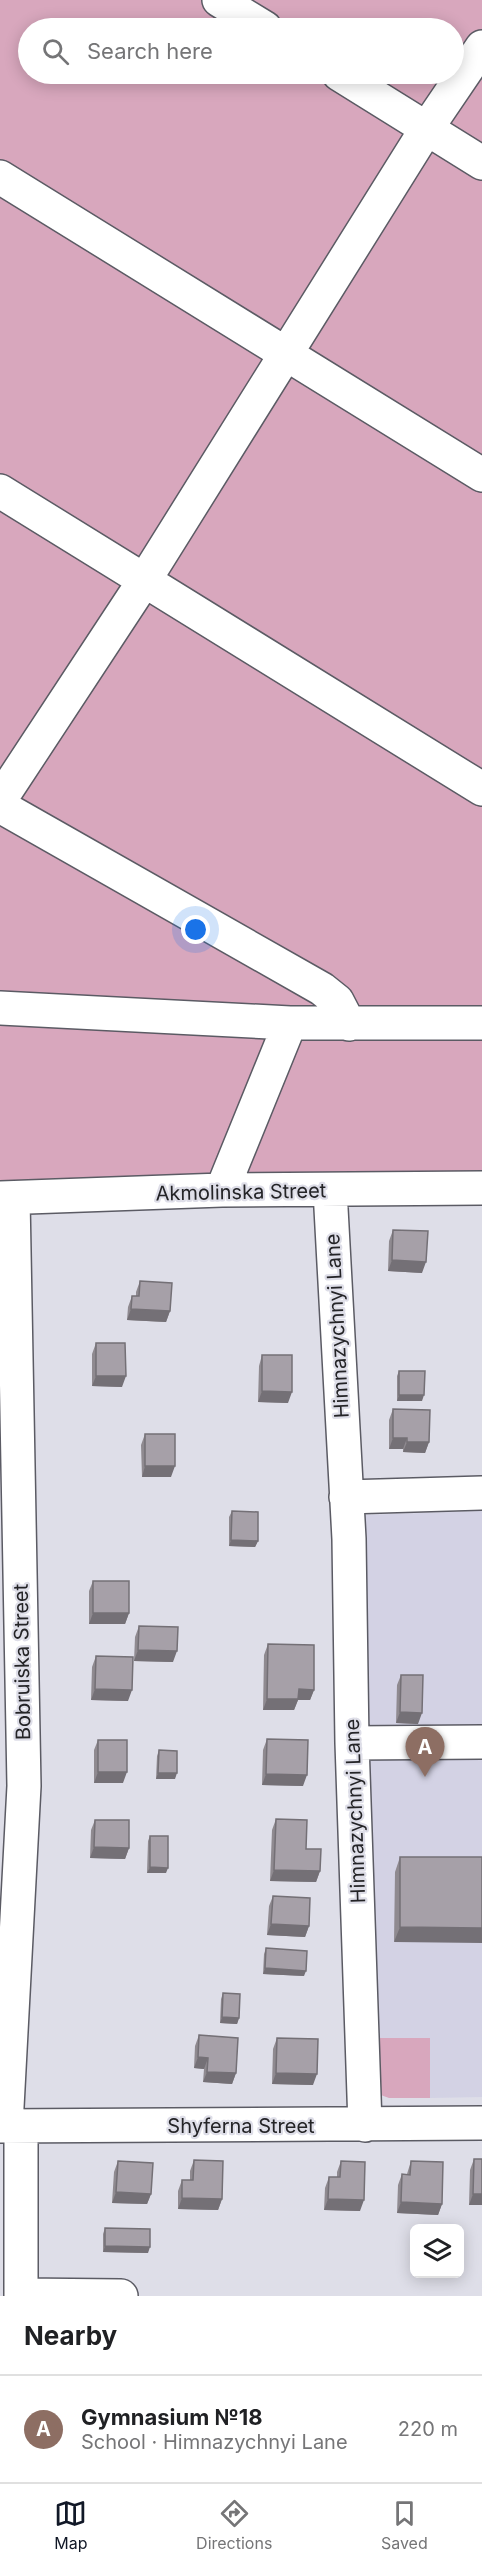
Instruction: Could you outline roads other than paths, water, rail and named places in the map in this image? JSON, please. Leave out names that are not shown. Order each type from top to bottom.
[{"type":"street","points":[[219,0],[249,18]]},
{"type":"street","points":[[464,74],[482,47]]},
{"type":"street","points":[[355,84],[482,163]]},
{"type":"street","points":[[0,800],[144,581],[457,84]]},
{"type":"street","points":[[0,177],[482,476]]},
{"type":"street","points":[[0,490],[482,789]]},
{"type":"street","points":[[0,806],[322,989],[337,1002],[349,1024]]},
{"type":"street","points":[[0,1008],[290,1023],[482,1023]]},
{"type":"street","points":[[222,1190],[290,1023]]},
{"type":"street","name":"Akmolinska Street","points":[[7,1198],[222,1190],[482,1188]]},
{"type":"street","name":"Himnazychnyi Lane","points":[[330,1190],[346,1497],[365,2125]]},
{"type":"street","name":"Bobruiska Street","points":[[7,1198],[24,1785],[9,2126],[21,2295]]},
{"type":"street","points":[[346,1497],[482,1493]]},
{"type":"street","points":[[352,1743],[482,1742]]},
{"type":"street","name":"Shyferna Street","points":[[9,2126],[482,2123]]},
{"type":"street","points":[[21,2295],[122,2296]]},
{"type":"place","name":"Gymnasium №18","points":[[425,1777]]}]
